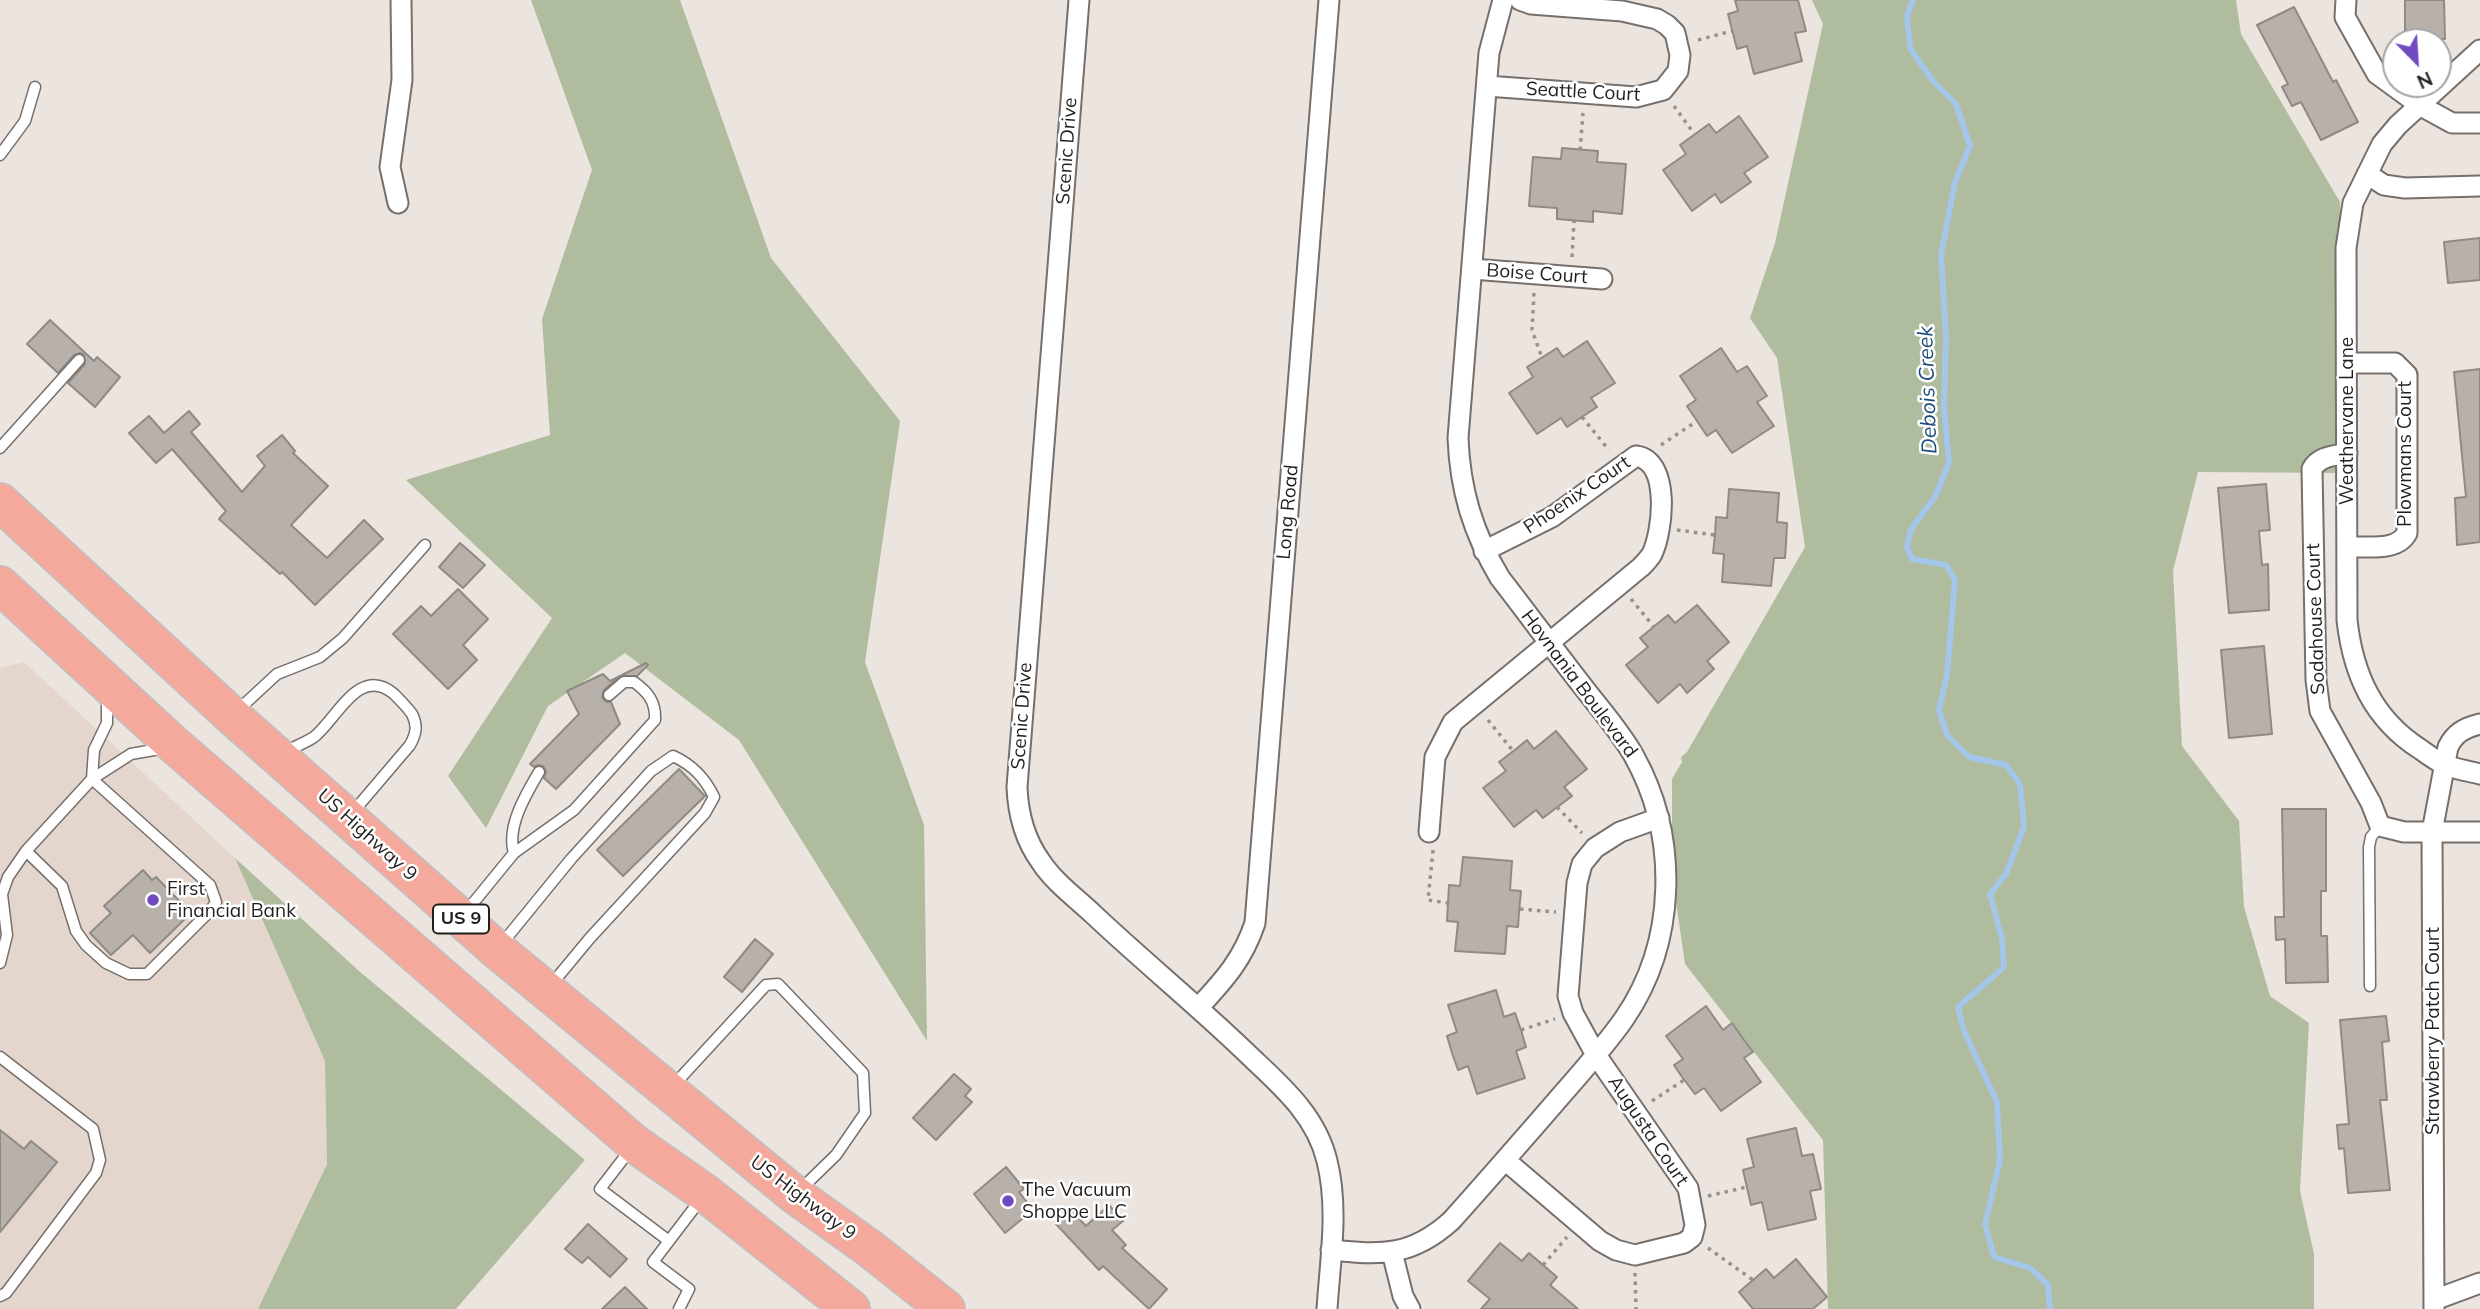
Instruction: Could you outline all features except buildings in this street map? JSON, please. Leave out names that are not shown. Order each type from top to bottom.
[{"type":"highway","name":"US Highway 9","points":[[0,502],[232,716],[497,950],[795,1195],[869,1248],[946,1309]]},
{"type":"highway","name":"US 9","points":[[8,600],[106,682],[176,746],[635,1144],[705,1193],[850,1309]]},
{"type":"street","points":[[398,203],[390,167],[402,80],[401,0]]},
{"type":"street","name":"Scenic Drive","points":[[1079,0],[1017,802],[1028,840],[1046,869],[1199,1007],[1288,1092],[1314,1127],[1327,1159],[1333,1194],[1327,1309]]},
{"type":"street","name":"Long Road","points":[[1199,1007],[1236,966],[1255,923],[1329,0]]},
{"type":"street","name":"Hovnania Boulevard","points":[[1331,1250],[1373,1254],[1392,1252],[1416,1245],[1438,1232],[1505,1160],[1596,1055],[1625,1017],[1640,992],[1653,960],[1662,926],[1666,869],[1659,818],[1646,779],[1634,755],[1500,578],[1484,551],[1465,498],[1459,468],[1458,438],[1489,52],[1503,0]]},
{"type":"street","name":"Seattle Court","points":[[1487,86],[1636,97],[1663,90],[1678,71],[1680,55],[1675,33],[1657,19],[1622,11],[1531,4],[1520,0]]},
{"type":"street","points":[[2346,0],[2345,17],[2377,74],[2421,106],[2452,123],[2480,123]]},
{"type":"street","name":"Weathervane Lane","points":[[2480,50],[2398,125],[2382,144],[2353,203],[2347,239],[2347,620],[2350,650],[2370,699],[2391,726],[2408,742],[2443,764],[2480,774]]},
{"type":"street","points":[[2367,174],[2384,184],[2405,188],[2480,186]]},
{"type":"street","name":"Boise Court","points":[[1472,269],[1602,279]]},
{"type":"street","name":"Plowmans Court","points":[[2347,363],[2396,363],[2407,375],[2407,533],[2404,539],[2395,545],[2348,547]]},
{"type":"street","name":"Sodahouse Court","points":[[2347,453],[2316,462],[2312,469],[2316,680],[2320,711],[2371,803],[2380,826]]},
{"type":"street","name":"Phoenix Court","points":[[1484,551],[1552,517],[1636,456],[1651,463],[1659,479],[1662,498],[1657,540],[1651,556],[1549,643]]},
{"type":"street","points":[[1429,832],[1435,757],[1453,722],[1549,643]]},
{"type":"street","name":"Strawberry Patch Court","points":[[2434,1304],[2432,832],[2443,764],[2454,736],[2468,727],[2480,724]]},
{"type":"street","points":[[1573,1013],[1568,996],[1577,883],[1583,864],[1595,848],[1620,832],[1659,818]]},
{"type":"street","points":[[2380,826],[2404,832],[2480,832]]},
{"type":"street","name":"Augusta Court","points":[[1573,1013],[1596,1055],[1688,1188],[1695,1225],[1692,1237]]},
{"type":"street","points":[[1505,1160],[1600,1241],[1616,1250],[1635,1255],[1684,1243],[1692,1237]]},
{"type":"street","points":[[1392,1252],[1409,1309]]},
{"type":"street","points":[[2434,1304],[2480,1283]]},
{"type":"lane","points":[[0,155],[25,121],[35,87]]},
{"type":"lane","points":[[0,448],[79,360]]},
{"type":"lane","points":[[232,716],[277,674],[320,657],[342,638],[425,545]]},
{"type":"lane","points":[[461,919],[514,853],[574,810],[655,720],[656,708],[646,690],[634,681],[624,682],[609,695]]},
{"type":"lane","points":[[92,779],[94,750],[107,723],[106,682]]},
{"type":"lane","points":[[278,755],[314,737],[354,692],[365,686],[377,685],[388,689],[411,713],[416,723],[416,735],[348,818]]},
{"type":"lane","points":[[0,963],[6,935],[2,894],[8,877],[26,852],[92,779],[131,754],[176,746]]},
{"type":"lane","points":[[497,950],[571,859],[651,771],[673,756],[688,763],[707,782],[714,797],[705,813],[590,938],[547,990]]},
{"type":"lane","points":[[514,853],[514,830],[522,805],[539,772]]},
{"type":"lane","points":[[26,852],[62,886],[76,931],[86,945],[106,963],[129,974],[147,974],[210,911],[216,902],[209,885],[92,779]]},
{"type":"lane","points":[[2370,986],[2369,847],[2371,837],[2380,826]]},
{"type":"lane","points":[[669,1091],[766,985],[778,984],[863,1073],[865,1113],[836,1155],[795,1195]]},
{"type":"lane","points":[[0,1057],[93,1129],[100,1160],[96,1173],[6,1293],[0,1296]]},
{"type":"lane","points":[[635,1144],[600,1189],[668,1241]]},
{"type":"lane","points":[[679,1309],[689,1289],[653,1262],[705,1193]]},
{"type":"path","points":[[1710,37],[1732,31]]},
{"type":"path","points":[[1680,114],[1695,135]]},
{"type":"path","points":[[1580,150],[1582,124]]},
{"type":"path","points":[[1572,245],[1574,221]]},
{"type":"path","points":[[1532,308],[1532,330],[1542,358]]},
{"type":"path","points":[[1582,417],[1602,442]]},
{"type":"path","points":[[1676,435],[1697,421]]},
{"type":"path","points":[[1689,531],[1715,535]]},
{"type":"path","points":[[1639,608],[1654,627]]},
{"type":"path","points":[[1493,726],[1513,751]]},
{"type":"path","points":[[1557,807],[1574,826]]},
{"type":"path","points":[[1429,832],[1435,834],[1427,900],[1448,903]]},
{"type":"path","points":[[1520,909],[1544,911]]},
{"type":"path","points":[[1521,1030],[1573,1013]]},
{"type":"path","points":[[1662,1094],[1684,1080]]},
{"type":"path","points":[[1722,1193],[1747,1187]]},
{"type":"path","points":[[1692,1237],[1753,1280]]},
{"type":"path","points":[[1543,1265],[1559,1246]]},
{"type":"path","points":[[1635,1285],[1636,1309]]},
{"type":"shaded area","points":[[24,662],[235,858],[325,1061],[327,1163],[258,1309],[0,1309],[0,668]]},
{"type":"green space","points":[[531,0],[680,0],[771,258],[900,421],[865,662],[924,825],[927,1041],[739,740],[625,653],[548,706],[486,828],[448,776],[552,618],[406,480],[550,435],[542,319],[592,170]]},
{"type":"green space","points":[[1812,0],[2236,0],[2241,34],[2340,202],[2342,473],[2198,472],[2173,571],[2182,746],[2239,821],[2244,907],[2270,996],[2309,1023],[2300,1191],[2314,1254],[2314,1309],[1828,1309],[1823,1140],[1685,964],[1672,874],[1672,779],[1682,762],[1681,757],[1687,752],[1805,547],[1777,358],[1750,318],[1775,243],[1823,24]]},
{"type":"green space","points":[[235,858],[359,971],[585,1160],[456,1309],[258,1309],[327,1164],[325,1061]]},
{"type":"waterway","name":"Debois Creek","points":[[1913,0],[1907,16],[1910,48],[1932,80],[1956,104],[1970,146],[1955,182],[1941,255],[1946,337],[1944,407],[1949,463],[1935,497],[1911,529],[1907,547],[1912,559],[1946,565],[1955,580],[1947,675],[1939,710],[1947,735],[1969,757],[2006,765],[2020,784],[2024,827],[2006,874],[1990,894],[2002,939],[2004,967],[1958,1007],[1964,1031],[1997,1102],[2000,1160],[1985,1224],[1994,1257],[2030,1268],[2048,1285],[2050,1309]]},
{"type":"place","name":"First Financial Bank","points":[[153,900]]},
{"type":"place","name":"The Vacuum Shoppe LLC","points":[[1008,1201]]}]
